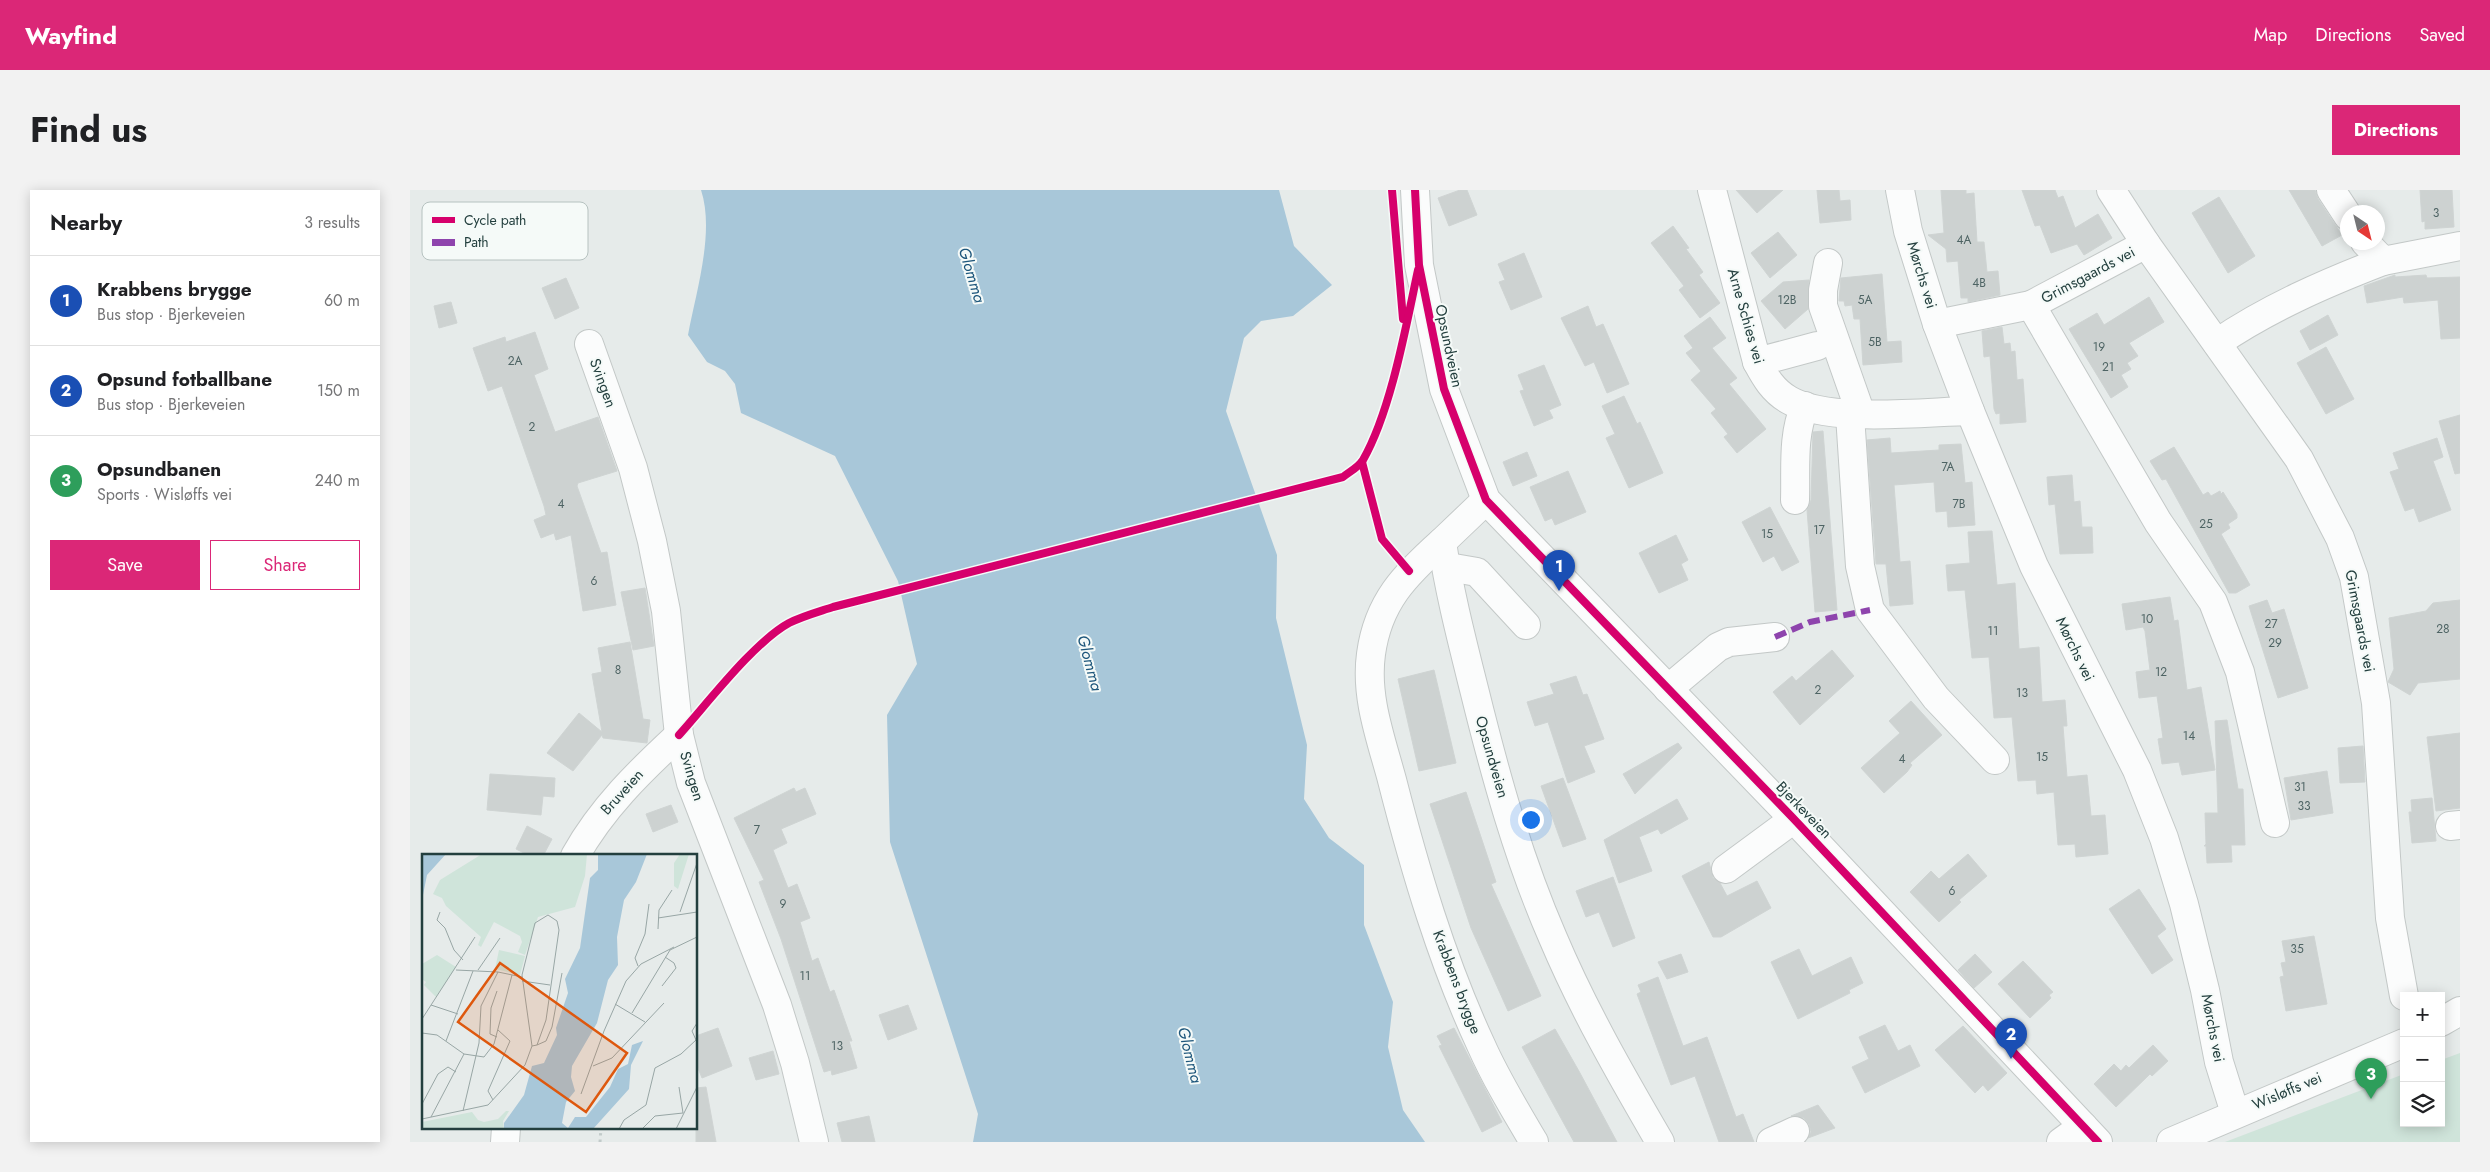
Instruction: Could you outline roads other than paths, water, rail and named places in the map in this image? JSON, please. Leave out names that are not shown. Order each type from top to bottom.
[{"type":"street","name":"Opsundveien","points":[[1415,190],[1419,265],[1440,375],[1451,412],[1486,500]]},
{"type":"street","name":"Arne Schies vei","points":[[1712,190],[1757,362],[1767,380],[1777,391],[1788,399],[1805,406],[1856,414],[1970,411]]},
{"type":"street","name":"Mørchs vei","points":[[1900,190],[1908,231],[1937,324],[1970,411],[2034,566],[2082,665],[2137,770],[2152,806],[2184,904],[2205,990],[2219,1062],[2235,1113]]},
{"type":"street","name":"Grimsgaards vei","points":[[2111,190],[2146,244],[2298,458],[2340,538],[2354,577],[2376,703],[2390,918],[2403,992]]},
{"type":"street","points":[[2331,190],[2341,205]]},
{"type":"street","name":"Grimsgaards vei","points":[[1937,324],[2031,305],[2146,244]]},
{"type":"street","points":[[2217,342],[2238,329],[2336,280],[2374,252],[2460,246]]},
{"type":"street","points":[[1828,263],[1823,290],[1824,306],[1856,414],[1860,566],[1870,610],[1936,698],[1995,760]]},
{"type":"street","name":"Grimsgaards vei","points":[[2031,305],[2158,522],[2213,602],[2240,672],[2275,823]]},
{"type":"street","name":"Svingen","points":[[589,344],[633,468],[652,541],[666,611],[680,736],[691,783],[777,1005],[795,1063],[814,1142]]},
{"type":"street","points":[[1757,362],[1816,346]]},
{"type":"street","points":[[1795,500],[1796,438],[1799,420],[1805,406]]},
{"type":"street","points":[[1442,542],[1486,500]]},
{"type":"street","name":"Bjerkeveien","points":[[1486,500],[1792,817],[2090,1134]]},
{"type":"street","name":"Opsundveien","points":[[1442,542],[1464,648],[1486,739],[1532,887],[1553,938],[1601,1040],[1660,1142]]},
{"type":"street","name":"Krabbens brygge","points":[[1442,542],[1409,571],[1389,597],[1378,623],[1371,653],[1372,705],[1411,853],[1443,949],[1481,1045],[1534,1142]]},
{"type":"street","points":[[1448,568],[1477,572],[1526,625]]},
{"type":"street","points":[[1668,689],[1718,647],[1729,642],[1775,636]]},
{"type":"street","name":"Bruveien","points":[[576,854],[599,818],[615,798],[680,736]]},
{"type":"street","name":"Bjerkeveien","points":[[1726,869],[1783,827],[1792,817]]},
{"type":"street","points":[[2445,1020],[2460,1011]]},
{"type":"street","name":"Wisløffs vei","points":[[2171,1142],[2235,1113],[2400,1045]]},
{"type":"street","points":[[2060,1142],[2090,1134]]},
{"type":"water","name":"Glomma","points":[[701,190],[1279,190],[1294,246],[1332,285],[1293,316],[1261,321],[1244,338],[1226,411],[1277,555],[1276,618],[1307,745],[1304,799],[1329,838],[1364,865],[1364,925],[1393,1002],[1388,1047],[1403,1110],[1425,1142],[973,1142],[978,1114],[890,842],[887,715],[917,664],[898,581],[835,456],[741,413],[735,384],[725,371],[707,362],[688,335],[705,243],[705,207]]},
{"type":"place","name":"Krabbens brygge","points":[[1559,591]]},
{"type":"place","name":"Opsund fotballbane","points":[[2011,1059]]},
{"type":"place","name":"Opsundbanen","points":[[2371,1099]]}]
